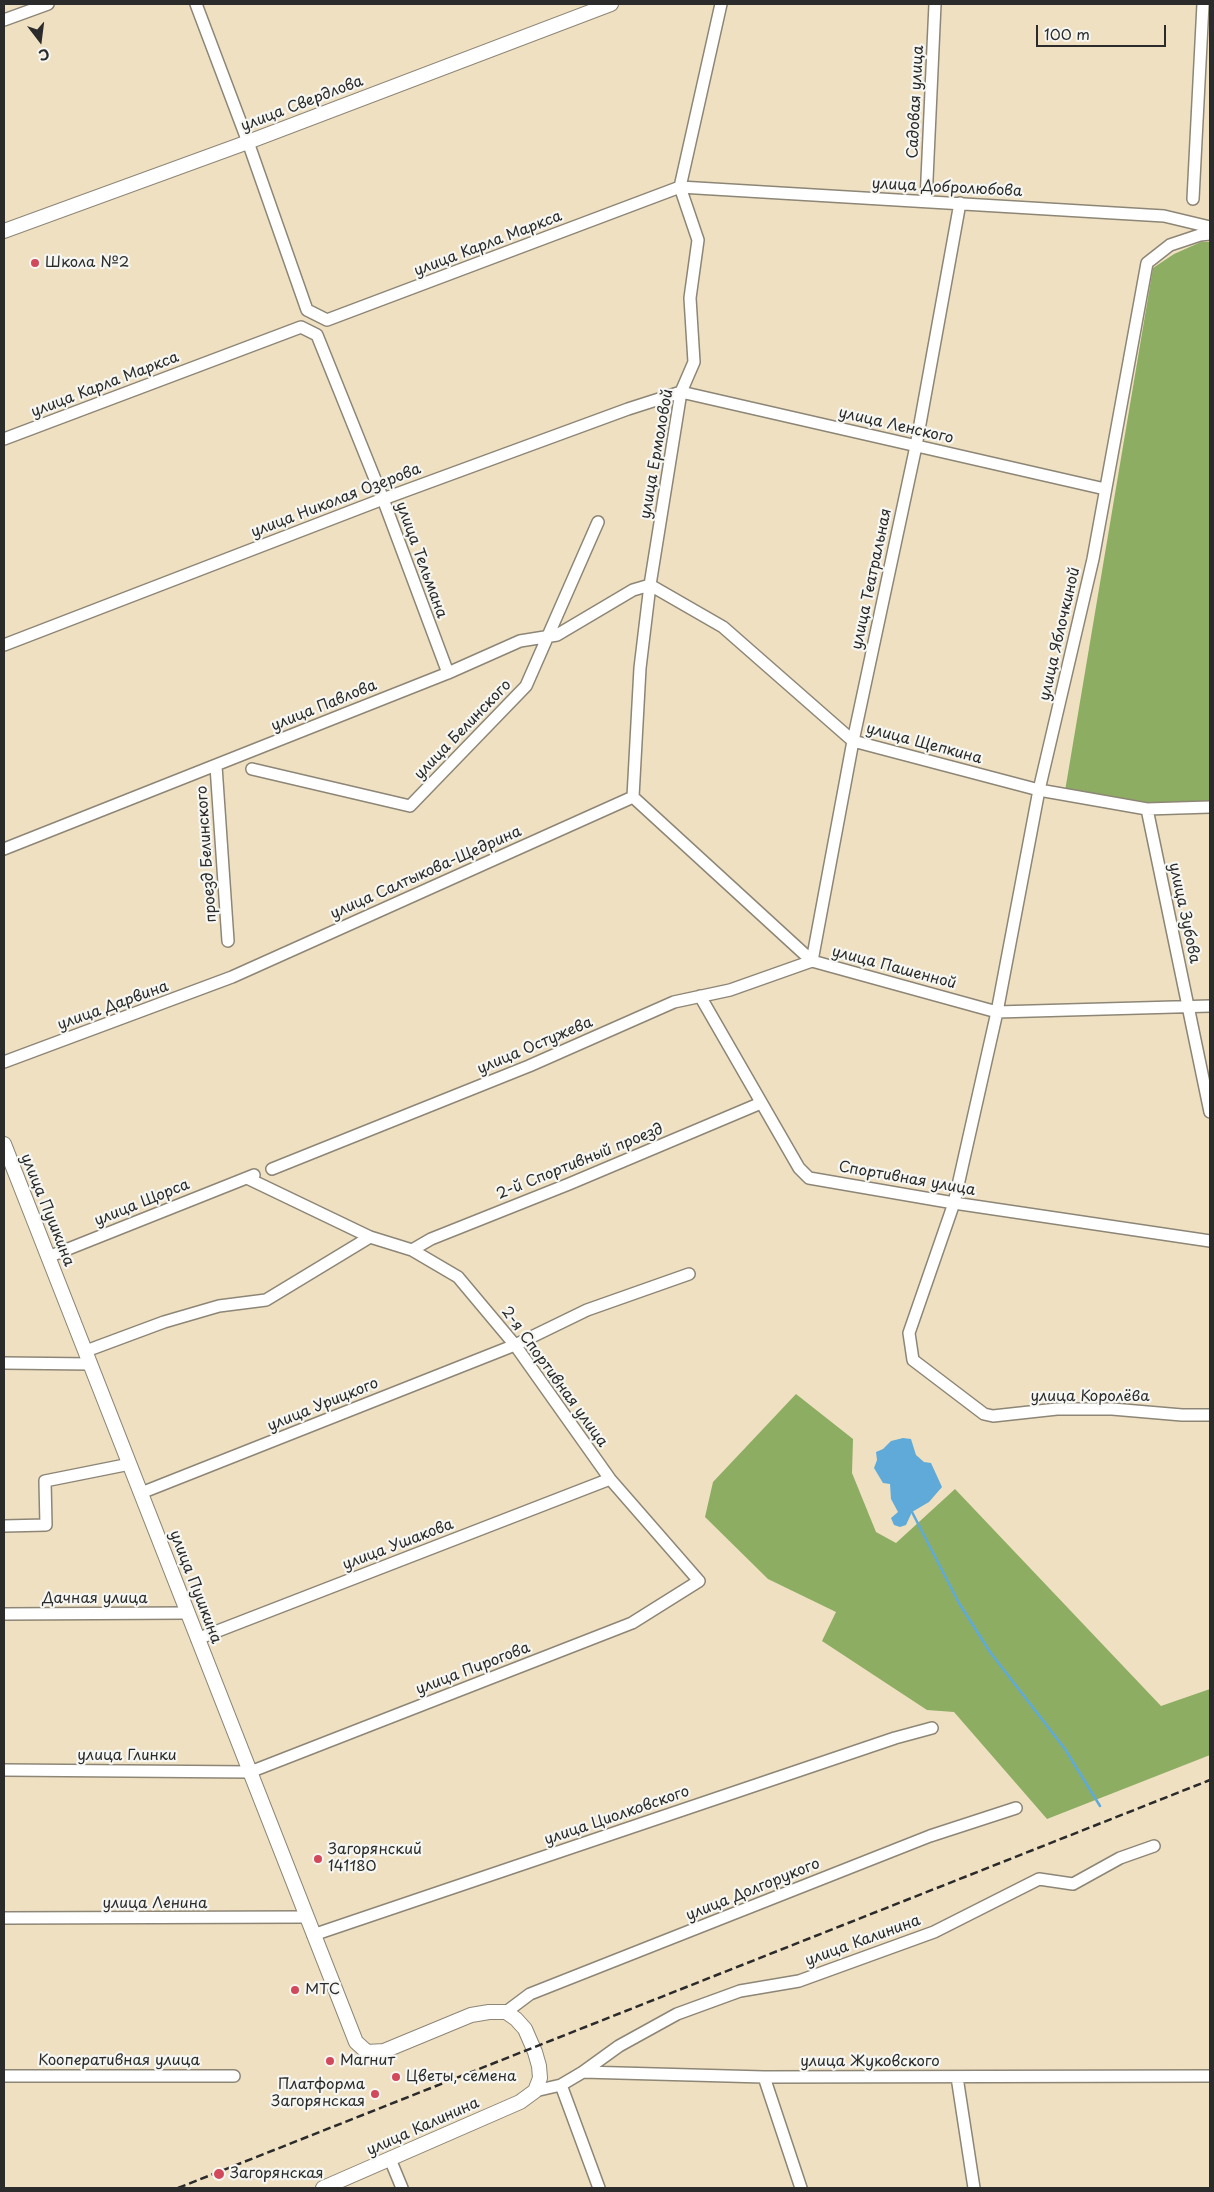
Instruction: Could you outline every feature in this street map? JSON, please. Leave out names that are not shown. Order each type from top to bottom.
[{"type":"main road","name":"улица Свердлова","points":[[4,231],[248,142],[611,4]]},
{"type":"main road","name":"улица Пушкина","points":[[4,1144],[356,2042],[367,2052],[384,2051],[471,2015],[506,2012]]},
{"type":"main road","points":[[506,2012],[516,2018],[525,2029],[535,2052],[540,2078],[535,2091]]},
{"type":"main road","name":"улица Калинина","points":[[322,2188],[520,2102],[535,2091]]},
{"type":"street","points":[[4,20],[48,4]]},
{"type":"street","points":[[196,4],[248,142]]},
{"type":"street","points":[[680,187],[721,4]]},
{"type":"street","name":"Садовая улица","points":[[926,201],[936,4]]},
{"type":"street","points":[[1194,199],[1203,4]]},
{"type":"street","name":"улица Карла Маркса","points":[[248,142],[307,310],[327,320],[680,187]]},
{"type":"street","name":"улица Добролюбова","points":[[680,187],[1164,216],[1210,227]]},
{"type":"street","name":"улица Ермоловой","points":[[633,797],[640,668],[650,585],[681,392],[694,362],[690,298],[698,240],[680,187]]},
{"type":"street","name":"улица Театральная","points":[[812,961],[853,741],[916,446],[960,203]]},
{"type":"street","name":"улица Яблочкиной","points":[[997,1012],[1039,790],[1094,559],[1105,489],[1147,263],[1170,245],[1200,235],[1210,234]]},
{"type":"street","name":"улица Карла Маркса","points":[[4,440],[302,327]]},
{"type":"street","name":"улица Тельмана","points":[[302,327],[317,335],[383,499],[448,673]]},
{"type":"street","name":"улица Ленского","points":[[681,392],[1105,489]]},
{"type":"street","name":"улица Николая Озерова","points":[[4,645],[383,499],[628,409],[681,392]]},
{"type":"street","name":"улица Белинского","points":[[252,769],[410,806],[526,686],[598,522]]},
{"type":"street","name":"улица Павлова","points":[[4,849],[448,673],[520,641],[557,635],[633,590],[650,585]]},
{"type":"street","name":"улица Щепкина","points":[[650,585],[723,627],[853,741],[1039,790],[1147,808],[1210,806]]},
{"type":"street","name":"проезд Белинского","points":[[216,766],[228,940]]},
{"type":"street","name":"улица Пашенной","points":[[633,797],[812,961],[997,1012],[1210,1006]]},
{"type":"street","name":"улица Салтыкова-Щедрина","points":[[232,977],[633,797]]},
{"type":"street","name":"улица Зубова","points":[[1147,808],[1210,1112]]},
{"type":"street","name":"улица Остужева","points":[[272,1169],[529,1066],[674,1002],[730,990],[812,961]]},
{"type":"street","name":"улица Дарвина","points":[[4,1062],[232,977]]},
{"type":"street","name":"Спортивная улица","points":[[700,996],[799,1168],[809,1178],[954,1203],[1210,1241]]},
{"type":"street","name":"улица Королёва","points":[[997,1012],[954,1203],[909,1333],[913,1360],[984,1414],[993,1416],[1057,1409],[1112,1409],[1182,1415],[1210,1415]]},
{"type":"street","name":"2-й Спортивный проезд","points":[[412,1250],[431,1239],[569,1184],[761,1103]]},
{"type":"street","name":"2-я Спортивная улица","points":[[251,1176],[370,1237],[412,1250],[458,1277],[515,1345],[610,1479],[699,1581]]},
{"type":"street","name":"улица Щорса","points":[[48,1257],[251,1176]]},
{"type":"street","points":[[4,1363],[88,1357],[164,1322],[219,1306],[266,1300],[370,1237]]},
{"type":"street","name":"улица Урицкого","points":[[141,1493],[515,1345],[587,1310],[689,1274]]},
{"type":"street","points":[[4,1526],[46,1525],[45,1481],[130,1464]]},
{"type":"street","name":"улица Ушакова","points":[[197,1639],[610,1479]]},
{"type":"street","name":"улица Пирогова","points":[[250,1772],[632,1623],[699,1581]]},
{"type":"street","name":"Дачная улица","points":[[4,1614],[187,1613]]},
{"type":"street","name":"улица Циолковского","points":[[313,1935],[895,1738],[932,1728]]},
{"type":"street","name":"улица Глинки","points":[[4,1770],[250,1772]]},
{"type":"street","name":"улица Долгорукого","points":[[506,2012],[530,1994],[930,1836],[1016,1808]]},
{"type":"street","name":"улица Калинина","points":[[583,2072],[619,2046],[677,2014],[740,1991],[799,1981],[934,1932],[1039,1879],[1074,1884],[1120,1858],[1154,1846]]},
{"type":"street","name":"улица Ленина","points":[[4,1918],[306,1917]]},
{"type":"street","points":[[535,2091],[561,2085],[583,2072]]},
{"type":"street","name":"улица Жуковского","points":[[583,2072],[764,2077],[1210,2076]]},
{"type":"street","name":"Кооперативная улица","points":[[4,2076],[234,2076]]},
{"type":"street","points":[[764,2077],[801,2188]]},
{"type":"street","points":[[957,2077],[974,2188]]},
{"type":"street","points":[[561,2085],[599,2188]]},
{"type":"street","points":[[390,2159],[402,2188]]},
{"type":"green space","points":[[1201,242],[1210,242],[1210,801],[1158,804],[1065,791],[1153,268],[1174,254]]},
{"type":"green space","points":[[796,1394],[853,1439],[852,1473],[876,1532],[896,1543],[955,1489],[1161,1706],[1210,1689],[1210,1755],[1047,1819],[954,1712],[927,1710],[822,1641],[836,1612],[768,1579],[705,1517],[713,1482]]},
{"type":"water","points":[[903,1438],[911,1439],[916,1455],[924,1462],[931,1463],[942,1487],[929,1502],[912,1512],[906,1525],[900,1527],[894,1525],[891,1518],[898,1512],[891,1499],[890,1484],[883,1483],[874,1468],[877,1460],[876,1452],[883,1449],[891,1441]]},
{"type":"waterway","points":[[912,1512],[959,1603],[990,1652],[1065,1749],[1100,1806]]},
{"type":"railway","points":[[178,2188],[1210,1780]]},
{"type":"place","name":"Школа №2","points":[[35,263]]},
{"type":"place","name":"Загорянский 141180","points":[[318,1859]]},
{"type":"place","name":"МТС","points":[[295,1990]]},
{"type":"place","name":"Магнит","points":[[330,2061]]},
{"type":"place","name":"Цветы, семена","points":[[396,2077]]},
{"type":"place","name":"Платформа Загорянская","points":[[375,2094]]},
{"type":"place","name":"Загорянская","points":[[219,2174]]}]
